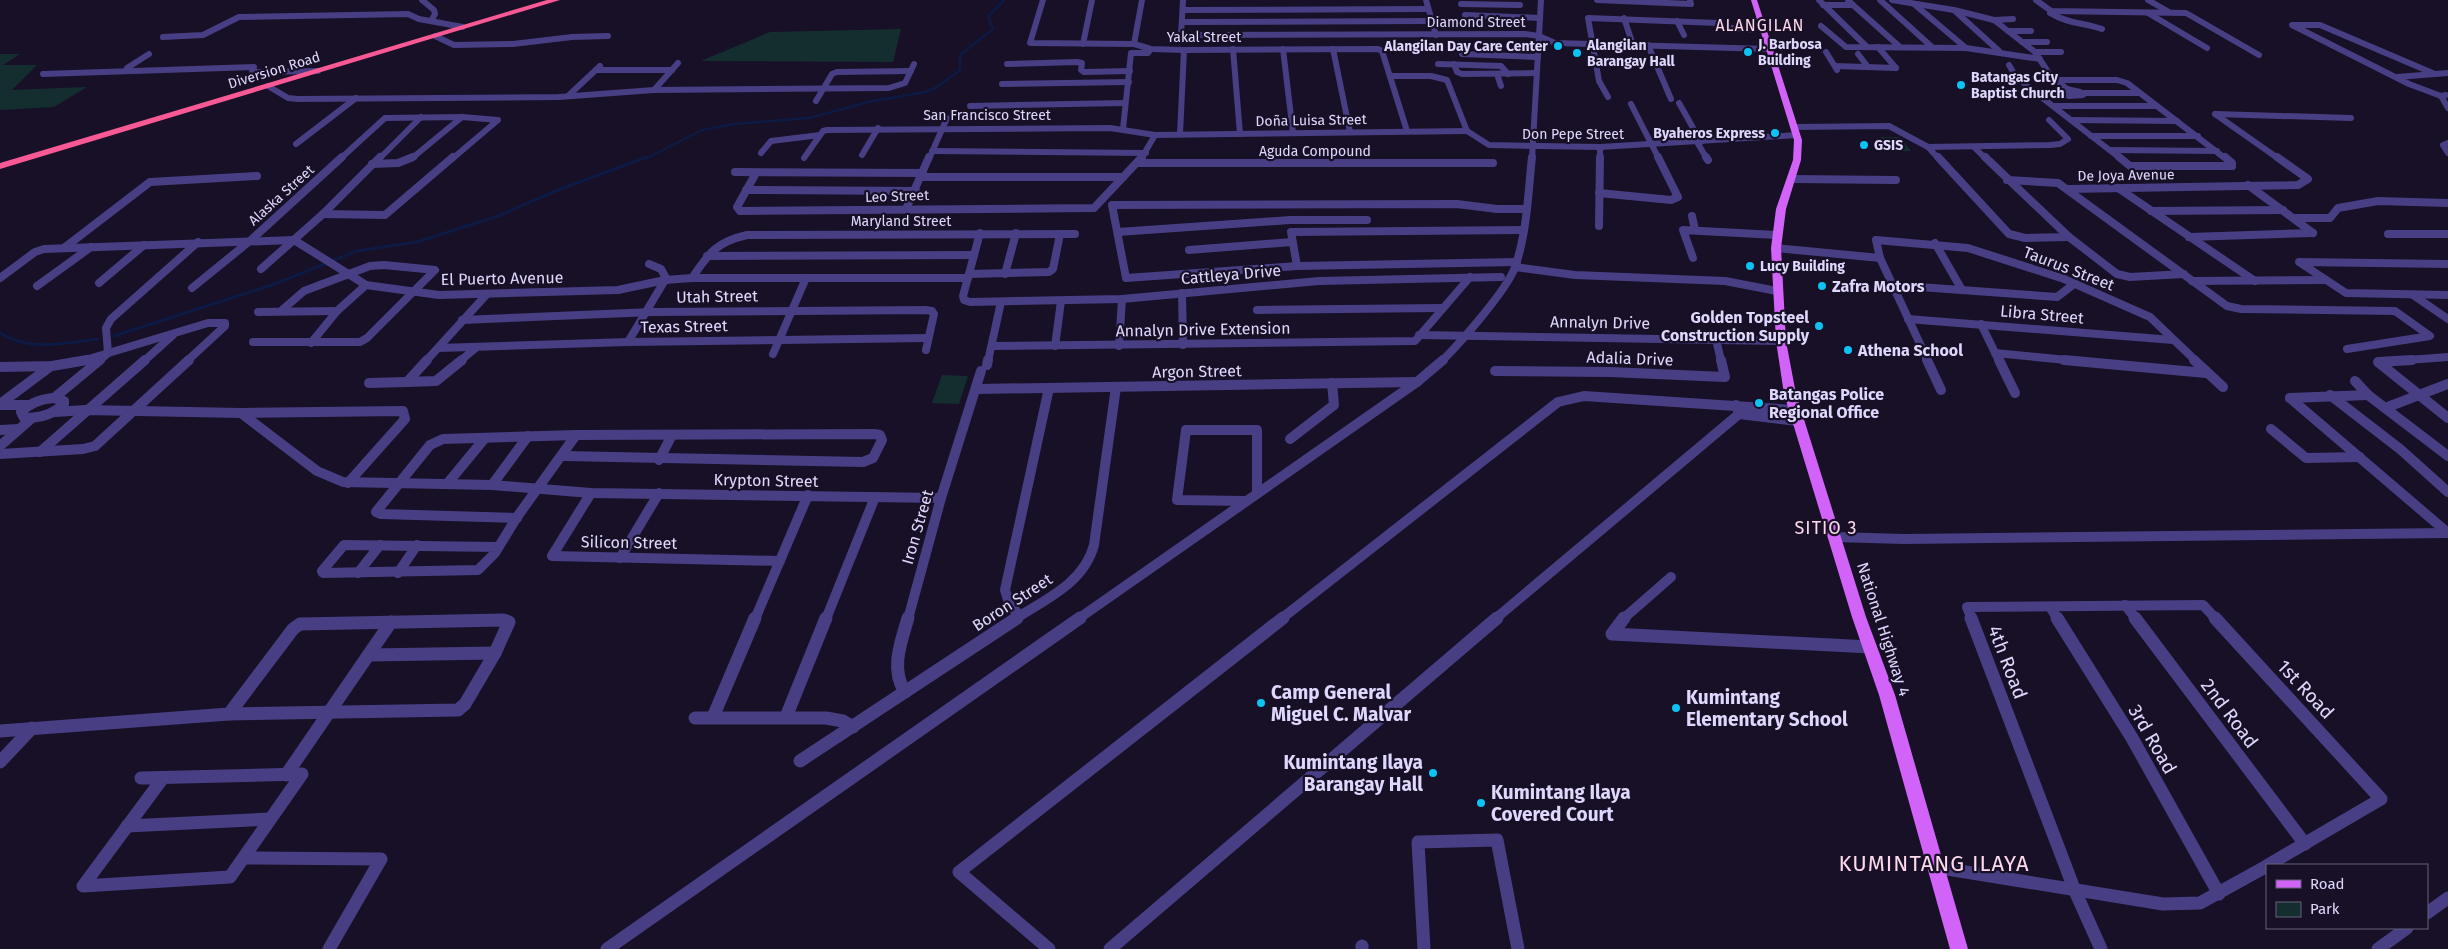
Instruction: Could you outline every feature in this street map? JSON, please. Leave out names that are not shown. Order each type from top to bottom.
[{"type":"highway","name":"Diversion Road","points":[[0,166],[556,0]]},
{"type":"main road","name":"National Highway 4","points":[[1754,0],[1758,30],[1769,49],[1796,131],[1798,153],[1781,209],[1776,235],[1777,291],[1781,341],[1796,415],[1834,537],[1887,695],[1959,949]]},
{"type":"street","points":[[422,0],[435,12],[431,21]]},
{"type":"street","name":"Yakal Street","points":[[1043,0],[1030,43],[1134,44],[1150,49],[1184,50],[1378,49],[1382,51],[1390,76]]},
{"type":"street","points":[[1082,44],[1092,0]]},
{"type":"street","points":[[1134,44],[1142,0]]},
{"type":"street","points":[[1183,0],[1182,22],[1431,21]]},
{"type":"street","points":[[1324,0],[1331,35]]},
{"type":"street","points":[[1426,0],[1427,9],[1436,35]]},
{"type":"street","points":[[607,949],[818,803],[963,698],[1244,501],[1417,382],[1442,360],[1466,335],[1510,278],[1516,264],[1524,230],[1533,147],[1541,0]]},
{"type":"street","points":[[1597,0],[1691,4],[1690,0]]},
{"type":"street","points":[[1848,0],[1900,47]]},
{"type":"street","points":[[1880,0],[1932,48]]},
{"type":"street","points":[[1892,0],[1954,10],[1994,20],[2013,19]]},
{"type":"street","points":[[2036,0],[2051,11],[2050,13],[2057,19],[2084,23],[2093,28],[2102,29]]},
{"type":"street","points":[[2148,0],[2170,12]]},
{"type":"street","points":[[1518,17],[1520,3],[1460,2],[1466,18],[1540,18]]},
{"type":"street","points":[[1821,2],[1853,5]]},
{"type":"street","points":[[1821,2],[1867,47]]},
{"type":"street","points":[[1913,2],[1966,48]]},
{"type":"street","points":[[1183,10],[1427,9]]},
{"type":"street","points":[[1954,10],[2000,51]]},
{"type":"street","points":[[2051,11],[2170,12],[2189,14],[2260,55]]},
{"type":"street","points":[[2147,12],[2207,48]]},
{"type":"street","points":[[163,37],[203,35],[239,17],[408,14],[431,21],[463,27]]},
{"type":"street","points":[[1608,97],[1599,81],[1587,19],[1624,18],[1718,23],[1722,27],[1758,30]]},
{"type":"street","points":[[1624,18],[1634,45]]},
{"type":"street","points":[[1994,20],[2035,52],[2064,91],[2076,97],[2081,96],[2082,93],[2139,93]]},
{"type":"street","points":[[1677,21],[1684,35]]},
{"type":"street","name":"Diamond Street","points":[[1182,22],[1181,35],[1539,36],[1555,42],[1769,49]]},
{"type":"street","points":[[2435,74],[2320,25],[2292,25],[2396,77],[2445,95],[2447,106]]},
{"type":"street","points":[[1844,26],[1820,26],[1846,47],[1966,48],[2000,51],[2040,59]]},
{"type":"street","points":[[2008,31],[2031,31]]},
{"type":"street","points":[[436,36],[454,45],[513,44],[572,37],[608,36]]},
{"type":"street","points":[[2022,42],[2046,42]]},
{"type":"street","points":[[1648,45],[1671,99]]},
{"type":"street","points":[[1826,52],[1836,68],[1896,68],[1878,47]]},
{"type":"street","points":[[1123,128],[1131,53],[1148,53],[1150,49]]},
{"type":"street","points":[[1233,49],[1240,134]]},
{"type":"street","points":[[1283,49],[1293,133]]},
{"type":"street","points":[[1333,49],[1350,132]]},
{"type":"street","points":[[1180,134],[1184,50]]},
{"type":"street","points":[[2035,52],[2061,52]]},
{"type":"street","points":[[126,71],[127,68],[149,54]]},
{"type":"street","points":[[1462,54],[1538,57]]},
{"type":"street","points":[[1858,54],[1868,67]]},
{"type":"street","points":[[1007,64],[1077,62],[1082,63],[1082,71],[1130,71]]},
{"type":"street","points":[[568,96],[603,63]]},
{"type":"street","points":[[654,90],[678,63]]},
{"type":"street","points":[[268,86],[286,97],[356,98],[568,96],[654,90],[895,88],[905,83],[914,64]]},
{"type":"street","points":[[1438,64],[1501,66],[1505,68],[1508,74]]},
{"type":"street","points":[[1454,64],[1457,72],[1462,74],[1536,73]]},
{"type":"street","points":[[2009,65],[2015,75],[2130,166],[2232,166],[2232,163],[2198,136],[2123,81],[2055,80]]},
{"type":"street","points":[[43,74],[254,67],[252,72],[318,71]]},
{"type":"street","points":[[596,70],[672,70]]},
{"type":"street","points":[[816,101],[832,74],[837,72],[911,71]]},
{"type":"street","points":[[2396,77],[2448,73]]},
{"type":"street","points":[[1497,74],[1502,86]]},
{"type":"street","points":[[1407,131],[1390,76],[1431,76],[1447,80],[1467,131]]},
{"type":"street","points":[[1002,84],[1129,82]]},
{"type":"street","points":[[2036,92],[2064,91]]},
{"type":"street","points":[[296,144],[356,98]]},
{"type":"street","points":[[970,106],[1125,103]]},
{"type":"street","points":[[1679,103],[1708,160]]},
{"type":"street","points":[[1599,193],[1665,199],[1678,197],[1631,104]]},
{"type":"street","points":[[2053,106],[2158,106]]},
{"type":"street","name":"De Joya Avenue","points":[[2007,180],[2051,181],[2068,189],[2298,185],[2308,179],[2215,114],[2351,118]]},
{"type":"street","points":[[372,164],[398,163],[411,159],[462,117]]},
{"type":"street","points":[[262,269],[323,214],[421,118],[462,117],[498,120],[385,214],[323,214]]},
{"type":"street","name":"Alaska Street","points":[[192,288],[251,240],[384,118],[421,118]]},
{"type":"street","points":[[906,208],[916,191],[947,118]]},
{"type":"street","points":[[1928,147],[2050,145],[2066,141],[2068,139],[2049,120]]},
{"type":"street","points":[[2071,120],[2177,121]]},
{"type":"street","points":[[1796,131],[1889,126],[1928,147],[2009,234],[2025,238],[2069,237]]},
{"type":"street","points":[[862,155],[878,128]]},
{"type":"street","name":"San Francisco Street","points":[[761,153],[771,141],[820,135],[827,130],[878,128],[1123,128],[1155,135]]},
{"type":"street","name":"Doña Luisa Street","points":[[1155,135],[1467,131]]},
{"type":"street","name":"Don Pepe Street","points":[[1467,131],[1489,145],[1600,147],[1699,142],[1796,131]]},
{"type":"street","points":[[804,158],[820,135]]},
{"type":"street","points":[[735,172],[1123,177],[1146,153],[1155,135]]},
{"type":"street","points":[[2091,136],[2198,136]]},
{"type":"street","points":[[2446,145],[2448,153]]},
{"type":"street","points":[[1598,226],[1600,147]]},
{"type":"street","points":[[1974,147],[2069,237],[2117,274],[2130,277],[2184,274]]},
{"type":"street","points":[[2110,150],[2217,151]]},
{"type":"street","points":[[932,151],[1146,153]]},
{"type":"street","name":"Aguda Compound","points":[[1137,163],[1493,163]]},
{"type":"street","name":"Leo Street","points":[[756,172],[737,207],[740,211],[901,210],[906,208],[1094,208],[1123,177]]},
{"type":"street","points":[[64,248],[150,182],[257,176]]},
{"type":"street","points":[[1791,179],[1896,180]]},
{"type":"street","points":[[2189,237],[2313,233],[2248,185]]},
{"type":"street","points":[[2118,188],[2150,212],[2255,281]]},
{"type":"street","points":[[2068,189],[2227,306],[2234,308],[2395,311],[2430,336],[2347,349]]},
{"type":"street","points":[[746,190],[916,191]]},
{"type":"street","points":[[2294,218],[2330,218],[2338,208],[2378,201],[2448,204]]},
{"type":"street","points":[[1527,209],[1457,204],[1112,205],[1126,278],[1297,266],[1516,264],[1575,275],[1725,281],[1777,291]]},
{"type":"street","points":[[2150,212],[2283,210]]},
{"type":"street","points":[[1692,216],[1696,230]]},
{"type":"street","points":[[1118,232],[1290,220],[1367,220]]},
{"type":"street","points":[[1297,266],[1291,232],[1524,230]]},
{"type":"street","points":[[1693,258],[1683,230],[1776,235]]},
{"type":"street","points":[[969,276],[980,233]]},
{"type":"street","points":[[1005,274],[1016,233]]},
{"type":"street","name":"El Puerto Avenue","points":[[294,240],[366,285],[439,295],[618,290],[666,280],[692,278],[969,276],[1049,272],[1053,269],[1060,234]]},
{"type":"street","name":"Maryland Street","points":[[707,256],[715,245],[727,239],[747,235],[1075,234]]},
{"type":"street","points":[[2388,234],[2448,234]]},
{"type":"street","points":[[0,278],[35,252],[50,248],[294,240]]},
{"type":"street","name":"Taurus Street","points":[[1880,258],[1876,240],[1935,244],[1968,248],[2064,279],[2150,318],[2222,387]]},
{"type":"street","points":[[108,353],[106,328],[119,311],[198,242]]},
{"type":"street","points":[[106,328],[208,242]]},
{"type":"street","points":[[1188,250],[1292,242]]},
{"type":"street","points":[[1935,244],[1962,290]]},
{"type":"street","points":[[99,283],[144,245]]},
{"type":"street","points":[[37,286],[91,247]]},
{"type":"street","points":[[1776,248],[1880,258],[1941,390]]},
{"type":"street","points":[[692,278],[707,256],[974,255]]},
{"type":"street","points":[[2448,264],[2299,262],[2346,293],[2448,295]]},
{"type":"street","points":[[628,342],[666,280],[666,273],[661,268],[649,264]]},
{"type":"street","points":[[253,342],[360,342],[367,338],[435,270],[432,268],[377,265],[347,274],[300,293],[280,312]]},
{"type":"street","name":"Cattleya Drive","points":[[969,276],[964,300],[1001,302],[1122,299],[1319,281],[1501,276]]},
{"type":"street","points":[[1417,338],[1441,308],[1470,277]]},
{"type":"street","points":[[773,354],[806,278]]},
{"type":"street","points":[[2192,280],[2326,280]]},
{"type":"street","points":[[1892,285],[2057,297],[2074,284]]},
{"type":"street","points":[[311,343],[337,311],[366,285]]},
{"type":"street","points":[[1182,293],[1183,345]]},
{"type":"street","points":[[407,382],[487,294]]},
{"type":"street","points":[[2413,295],[2448,319]]},
{"type":"street","points":[[1119,346],[1122,299]]},
{"type":"street","points":[[1055,346],[1061,301]]},
{"type":"street","name":"Iron Street","points":[[905,692],[898,680],[898,655],[941,498],[992,346],[1001,302]]},
{"type":"street","points":[[1257,310],[1441,308]]},
{"type":"street","name":"Utah Street","points":[[462,320],[646,313],[932,310],[934,314],[926,350]]},
{"type":"street","points":[[258,312],[337,311]]},
{"type":"street","name":"Libra Street","points":[[1908,319],[2173,340]]},
{"type":"street","points":[[0,454],[83,449],[95,446],[225,326],[225,322],[216,321],[108,353],[52,365],[1,368]]},
{"type":"street","points":[[1981,324],[2015,393]]},
{"type":"street","points":[[40,452],[85,410],[176,332]]},
{"type":"street","name":"Annalyn Drive","points":[[1417,338],[1466,335],[1781,341]]},
{"type":"street","name":"Texas Street","points":[[439,348],[628,342],[928,338]]},
{"type":"street","name":"Annalyn Drive Extension","points":[[992,346],[1183,345],[1417,338]]},
{"type":"street","name":"Adalia Drive","points":[[1495,371],[1610,372],[1725,377],[1716,339]]},
{"type":"street","points":[[369,383],[436,381],[477,347]]},
{"type":"street","points":[[0,405],[30,404],[54,398],[108,353]]},
{"type":"street","points":[[1995,353],[2206,373]]},
{"type":"street","points":[[2447,417],[2378,362],[2448,357]]},
{"type":"street","points":[[0,405],[52,365]]},
{"type":"street","points":[[2355,381],[2368,395],[2447,455]]},
{"type":"street","name":"Argon Street","points":[[977,389],[1417,382]]},
{"type":"street","points":[[1290,439],[1334,404],[1332,383]]},
{"type":"street","points":[[2385,408],[2448,384]]},
{"type":"street","name":"Boron Street","points":[[800,761],[1069,584],[1088,564],[1094,545],[1116,387]]},
{"type":"street","points":[[1020,615],[1010,606],[1004,590],[1049,388]]},
{"type":"street","points":[[2330,395],[2400,449],[2448,492]]},
{"type":"street","points":[[2368,395],[2290,398],[2448,533]]},
{"type":"street","points":[[1049,949],[958,872],[1558,402],[1584,396],[1796,415]]},
{"type":"street","points":[[54,398],[64,401],[61,408],[55,412]]},
{"type":"street","points":[[30,404],[21,412],[24,418],[55,412],[85,410],[241,413],[403,411],[405,419],[348,482]]},
{"type":"street","points":[[1110,949],[1602,528],[1737,409]]},
{"type":"street","name":"Krypton Street","points":[[241,413],[317,471],[348,482],[492,486],[591,493],[941,498]]},
{"type":"street","points":[[0,446],[31,418]]},
{"type":"street","points":[[0,430],[19,429]]},
{"type":"street","points":[[2272,429],[2306,458],[2360,458]]},
{"type":"street","points":[[1244,501],[1177,500],[1186,430],[1257,430],[1257,492]]},
{"type":"street","points":[[517,518],[381,514],[376,512],[396,484],[435,441],[576,435],[874,434],[880,436],[882,440],[873,458],[868,462],[659,460],[564,456]]},
{"type":"street","points":[[498,547],[344,545],[322,571],[324,573],[398,573],[478,570],[485,566],[498,547],[536,490],[564,456],[576,435]]},
{"type":"street","points":[[659,460],[672,435]]},
{"type":"street","points":[[492,486],[528,436]]},
{"type":"street","points":[[447,484],[485,438]]},
{"type":"street","name":"Silicon Street","points":[[591,493],[552,556],[780,561]]},
{"type":"street","points":[[620,558],[659,493]]},
{"type":"street","points":[[713,717],[808,495]]},
{"type":"street","points":[[786,717],[874,497]]},
{"type":"street","points":[[1834,537],[1904,539],[2448,533]]},
{"type":"street","points":[[358,573],[380,545]]},
{"type":"street","points":[[398,573],[417,545]]},
{"type":"street","points":[[1671,577],[1634,609],[1616,627],[1612,634],[1870,647]]},
{"type":"street","name":"2nd Road","points":[[2125,605],[2304,844]]},
{"type":"street","name":"4th Road","points":[[2101,949],[2076,890],[1967,607],[2203,605]]},
{"type":"street","name":"1st Road","points":[[2203,605],[2381,799],[2304,844]]},
{"type":"street","name":"3rd Road","points":[[2050,607],[2132,738],[2219,894]]},
{"type":"street","points":[[0,731],[229,714],[458,710],[465,704],[495,653],[509,627],[509,622],[504,620],[300,624],[293,629],[229,714]]},
{"type":"street","points":[[286,775],[391,622]]},
{"type":"street","points":[[369,655],[495,653]]},
{"type":"street","points":[[695,718],[835,718],[853,727]]},
{"type":"street","points":[[0,762],[32,728]]},
{"type":"street","points":[[141,778],[302,774],[230,877],[83,886],[126,826],[164,778]]},
{"type":"street","points":[[126,826],[270,819]]},
{"type":"street","points":[[1424,949],[1418,842],[1497,840],[1518,949]]},
{"type":"street","points":[[2270,864],[2304,844]]},
{"type":"street","points":[[244,858],[381,859],[329,949]]},
{"type":"street","points":[[1935,867],[2163,904],[2200,903],[2266,867]]},
{"type":"street","points":[[2428,913],[2448,898]]},
{"type":"street","points":[[2378,949],[2406,929]]},
{"type":"green space","points":[[901,29],[893,62],[701,61],[770,32]]},
{"type":"green space","points":[[0,54],[20,54],[3,65],[37,65],[12,90],[87,87],[54,107],[0,110]]},
{"type":"green space","points":[[1880,137],[1899,137],[1911,151],[1893,151]]},
{"type":"green space","points":[[942,375],[968,376],[959,404],[932,403]]},
{"type":"waterway","points":[[645,159],[702,130],[734,124],[809,118],[873,101],[926,92],[937,87],[960,70],[960,55],[993,29],[988,16],[1004,1],[1002,0]]},
{"type":"waterway","points":[[114,336],[272,285],[357,251],[417,242],[498,216],[558,190],[647,157]]},
{"type":"waterway","points":[[0,333],[23,343],[48,345],[98,339]]},
{"type":"place","name":"Alangilan Day Care Center","points":[[1558,46]]},
{"type":"place","name":"J. Barbosa Building","points":[[1748,52]]},
{"type":"place","name":"Alangilan Barangay Hall","points":[[1577,53]]},
{"type":"place","name":"Batangas City Baptist Church","points":[[1961,85]]},
{"type":"place","name":"Byaheros Express","points":[[1775,133]]},
{"type":"place","name":"GSIS","points":[[1864,145]]},
{"type":"place","name":"Lucy Building","points":[[1750,266]]},
{"type":"place","name":"Zafra Motors","points":[[1822,286]]},
{"type":"place","name":"Golden Topsteel Construction Supply","points":[[1819,326]]},
{"type":"place","name":"Athena School","points":[[1848,350]]},
{"type":"place","name":"Batangas Police Regional Office","points":[[1759,403]]},
{"type":"place","name":"Camp General Miguel C. Malvar","points":[[1261,703]]},
{"type":"place","name":"Kumintang Elementary School","points":[[1676,708]]},
{"type":"place","name":"Kumintang Ilaya Barangay Hall","points":[[1433,773]]},
{"type":"place","name":"Kumintang Ilaya Covered Court","points":[[1481,803]]},
{"type":"district","name":"ALANGILAN","points":[[1760,25]]},
{"type":"district","name":"SITIO 3","points":[[1826,528]]},
{"type":"district","name":"KUMINTANG ILAYA","points":[[1934,863]]}]
